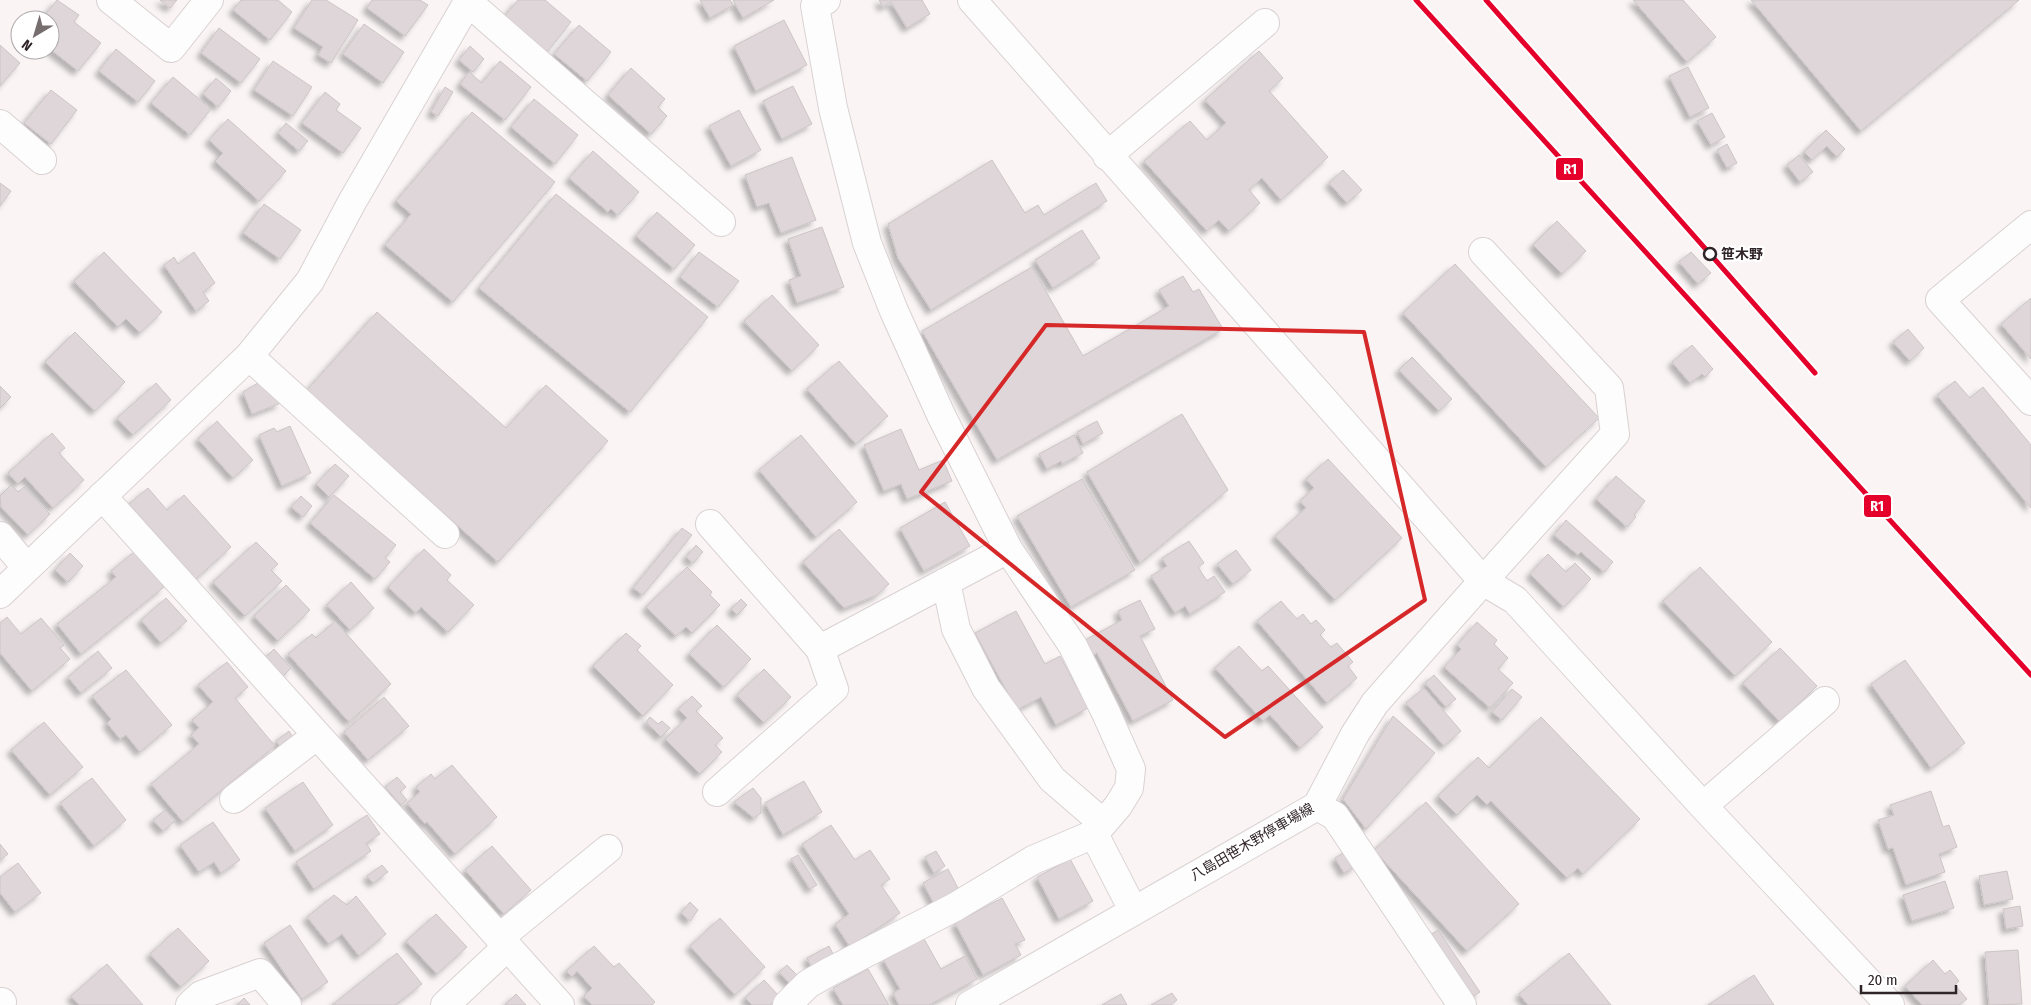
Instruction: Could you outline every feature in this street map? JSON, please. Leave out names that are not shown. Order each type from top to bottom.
[{"type":"street","points":[[111,0],[171,48],[209,0]]},
{"type":"street","points":[[787,1005],[808,984],[829,972],[955,907],[1033,860],[1099,828],[1129,788],[1131,769],[1073,646],[1008,549],[940,415],[894,311],[867,243],[833,108],[815,6],[826,0]]},
{"type":"street","points":[[972,0],[1107,156],[1483,580],[1515,600],[1703,806],[1890,1005]]},
{"type":"street","points":[[0,594],[249,356],[310,281],[352,202],[469,1],[721,222]]},
{"type":"street","points":[[1107,156],[1265,24]]},
{"type":"street","points":[[0,124],[42,160]]},
{"type":"street","points":[[2031,225],[1940,300],[2031,400]]},
{"type":"street","name":"八島田笹木野停車場線","points":[[970,1005],[1317,806],[1355,734],[1375,703],[1615,434],[1609,388],[1483,252]]},
{"type":"street","points":[[249,356],[445,534]]},
{"type":"street","points":[[102,496],[560,1005]]},
{"type":"street","points":[[710,524],[820,649],[834,689],[718,792]]},
{"type":"street","points":[[0,536],[27,568]]},
{"type":"street","points":[[820,649],[1008,549]]},
{"type":"street","points":[[946,582],[956,629],[986,688],[1052,779],[1099,828],[1133,910]]},
{"type":"street","points":[[1703,806],[1825,700]]},
{"type":"street","points":[[234,799],[316,736]]},
{"type":"street","points":[[1317,806],[1335,816],[1462,1005]]},
{"type":"street","points":[[444,1005],[503,943],[608,849]]},
{"type":"street","points":[[190,1005],[200,995],[260,973],[287,1005]]},
{"type":"highlighted area","points":[[1046,325],[1364,332],[1425,600],[1225,737],[921,492]]},
{"type":"building","points":[[57,0],[79,15],[74,22],[101,43],[78,71],[60,57],[60,10],[49,10]]},
{"type":"building","points":[[160,0],[177,0],[170,8]]},
{"type":"building","points":[[241,0],[278,0],[292,12],[270,40],[233,10]]},
{"type":"building","points":[[312,0],[326,0],[358,20],[331,63],[318,55],[323,47],[294,28]]},
{"type":"building","points":[[372,0],[420,0],[428,5],[405,36],[367,8]]},
{"type":"building","points":[[518,0],[545,0],[571,22],[547,52],[504,17]]},
{"type":"building","points":[[700,0],[730,0],[733,5],[710,18]]},
{"type":"building","points":[[733,0],[774,0],[743,18]]},
{"type":"building","points":[[879,0],[922,0],[930,14],[907,28],[891,2],[883,7]]},
{"type":"building","points":[[1633,0],[1683,0],[1716,37],[1687,62]]},
{"type":"building","points":[[1751,0],[2019,0],[1861,131]]},
{"type":"building","points":[[784,20],[807,65],[756,91],[734,46]]},
{"type":"building","points":[[364,24],[404,52],[383,83],[343,54]]},
{"type":"building","points":[[579,25],[611,52],[587,81],[554,54]]},
{"type":"building","points":[[219,28],[260,59],[241,83],[201,53]]},
{"type":"building","points":[[0,45],[10,54],[10,60],[17,60],[20,63],[0,86]]},
{"type":"building","points":[[470,46],[484,59],[473,72],[459,60]]},
{"type":"building","points":[[116,49],[155,81],[138,102],[99,71]]},
{"type":"building","points":[[1259,51],[1283,78],[1269,91],[1328,157],[1281,200],[1262,178],[1249,190],[1260,203],[1229,231],[1219,220],[1207,231],[1144,161],[1190,121],[1207,140],[1226,123],[1205,100]]},
{"type":"building","points":[[273,61],[312,87],[293,116],[254,90]]},
{"type":"building","points":[[500,61],[531,87],[505,120],[460,84],[469,72],[482,83]]},
{"type":"building","points":[[1688,67],[1709,108],[1690,117],[1669,76]]},
{"type":"building","points":[[631,68],[665,99],[658,107],[667,116],[651,134],[608,95]]},
{"type":"building","points":[[173,77],[211,109],[190,135],[151,103]]},
{"type":"building","points":[[216,78],[231,91],[218,107],[203,94]]},
{"type":"building","points":[[793,86],[812,124],[782,139],[763,101]]},
{"type":"building","points":[[445,87],[453,92],[438,116],[431,112]]},
{"type":"building","points":[[51,90],[77,110],[51,144],[24,123]]},
{"type":"building","points":[[325,92],[340,104],[336,110],[361,128],[343,153],[302,123]]},
{"type":"building","points":[[534,99],[578,135],[555,164],[511,127]]},
{"type":"building","points":[[739,110],[761,150],[731,166],[709,126]]},
{"type":"building","points":[[472,112],[555,182],[453,302],[385,245],[411,214],[396,201]]},
{"type":"building","points":[[1712,113],[1725,137],[1711,145],[1697,121]]},
{"type":"building","points":[[228,119],[286,171],[259,201],[215,161],[223,153],[209,140]]},
{"type":"building","points":[[286,123],[308,141],[299,151],[278,133]]},
{"type":"building","points":[[1826,130],[1845,149],[1837,157],[1827,146],[1812,160],[1804,152]]},
{"type":"building","points":[[1727,144],[1737,163],[1727,168],[1717,150]]},
{"type":"building","points":[[593,151],[639,192],[618,215],[611,209],[608,212],[569,178]]},
{"type":"building","points":[[1799,155],[1813,172],[1800,182],[1787,165]]},
{"type":"building","points":[[792,157],[816,220],[781,233],[769,203],[757,207],[745,175]]},
{"type":"building","points":[[992,160],[1025,213],[1038,205],[1044,215],[1096,183],[1107,201],[931,310],[898,258],[888,224]]},
{"type":"building","points":[[1343,170],[1362,190],[1347,203],[1329,183]]},
{"type":"building","points":[[0,183],[11,191],[0,206]]},
{"type":"building","points":[[556,194],[708,317],[630,412],[479,288]]},
{"type":"building","points":[[264,204],[301,230],[280,259],[243,233]]},
{"type":"building","points":[[657,212],[695,245],[674,269],[636,236]]},
{"type":"building","points":[[1557,221],[1586,251],[1562,274],[1533,245]]},
{"type":"building","points":[[822,227],[844,287],[797,303],[789,280],[801,276],[788,239]]},
{"type":"building","points":[[1082,230],[1100,258],[1053,288],[1035,260]]},
{"type":"building","points":[[104,252],[162,312],[140,333],[126,319],[118,327],[74,281]]},
{"type":"building","points":[[194,252],[215,283],[203,292],[209,301],[196,311],[164,265],[174,257],[178,264]]},
{"type":"building","points":[[699,252],[739,281],[718,307],[680,277]]},
{"type":"building","points":[[1691,252],[1711,273],[1698,284],[1679,262]]},
{"type":"building","points":[[1455,264],[1599,418],[1546,467],[1403,313]]},
{"type":"building","points":[[1032,267],[1083,356],[1169,306],[1159,290],[1183,276],[1193,292],[1199,289],[1223,329],[997,460],[922,331]]},
{"type":"building","points":[[772,295],[819,345],[792,371],[744,321]]},
{"type":"building","points":[[2031,298],[2031,359],[2001,324]]},
{"type":"building","points":[[377,312],[506,428],[546,385],[608,441],[498,562],[307,390]]},
{"type":"building","points":[[1908,329],[1924,348],[1910,361],[1893,342]]},
{"type":"building","points":[[75,332],[125,382],[95,411],[45,362]]},
{"type":"building","points":[[1692,345],[1713,369],[1705,377],[1702,374],[1690,383],[1672,362]]},
{"type":"building","points":[[1412,357],[1452,399],[1439,411],[1399,370]]},
{"type":"building","points":[[839,361],[888,416],[856,444],[807,389]]},
{"type":"building","points":[[1955,381],[1970,398],[1983,387],[2031,445],[2031,508],[1937,395]]},
{"type":"building","points":[[156,383],[171,400],[133,435],[117,418]]},
{"type":"building","points":[[258,383],[281,403],[252,414],[243,392]]},
{"type":"building","points":[[0,386],[11,397],[0,408]]},
{"type":"building","points":[[1182,414],[1228,490],[1140,563],[1087,472]]},
{"type":"building","points":[[217,421],[253,460],[233,478],[198,439]]},
{"type":"building","points":[[1097,421],[1103,433],[1083,444],[1077,432]]},
{"type":"building","points":[[290,426],[311,473],[282,486],[259,435],[274,428],[277,432]]},
{"type":"building","points":[[901,429],[919,470],[943,460],[952,481],[907,499],[901,484],[884,491],[864,445]]},
{"type":"building","points":[[52,433],[65,448],[59,453],[84,480],[53,508],[25,477],[18,484],[8,473]]},
{"type":"building","points":[[801,435],[857,502],[816,537],[759,470]]},
{"type":"building","points":[[1074,435],[1083,453],[1062,464],[1061,461],[1047,469],[1039,454]]},
{"type":"building","points":[[1328,459],[1402,538],[1335,600],[1275,536],[1306,508],[1300,501],[1314,488],[1306,479]]},
{"type":"building","points":[[335,464],[349,476],[329,497],[316,484]]},
{"type":"building","points":[[1616,476],[1645,501],[1634,515],[1636,517],[1627,527],[1596,499]]},
{"type":"building","points":[[1082,479],[1135,570],[1071,607],[1017,516]]},
{"type":"building","points":[[11,485],[18,492],[24,487],[50,514],[28,535],[1,507],[0,496]]},
{"type":"building","points":[[148,488],[167,510],[184,495],[231,547],[196,579],[129,504]]},
{"type":"building","points":[[334,495],[396,545],[385,558],[390,562],[375,579],[310,523]]},
{"type":"building","points":[[301,496],[312,506],[303,517],[291,507]]},
{"type":"building","points":[[945,502],[970,546],[924,571],[900,528]]},
{"type":"building","points":[[1566,520],[1613,562],[1604,572],[1581,552],[1578,555],[1554,535]]},
{"type":"building","points":[[682,528],[692,535],[643,595],[633,588]]},
{"type":"building","points":[[839,529],[889,584],[877,595],[844,608],[803,562]]},
{"type":"building","points":[[1189,541],[1204,563],[1198,567],[1207,581],[1214,576],[1225,592],[1190,614],[1185,606],[1175,613],[1151,576],[1167,566],[1162,558]]},
{"type":"building","points":[[256,542],[278,564],[271,570],[282,581],[245,616],[213,582]]},
{"type":"building","points":[[696,545],[703,552],[693,563],[686,557]]},
{"type":"building","points":[[424,549],[451,575],[447,580],[474,605],[448,632],[421,607],[416,613],[388,587]]},
{"type":"building","points":[[1236,550],[1251,570],[1233,584],[1217,564]]},
{"type":"building","points":[[135,551],[164,587],[81,654],[57,624],[116,577],[111,571]]},
{"type":"building","points":[[70,553],[83,566],[68,582],[55,570]]},
{"type":"building","points":[[1548,554],[1566,572],[1575,563],[1591,579],[1564,607],[1530,574]]},
{"type":"building","points":[[687,567],[712,592],[710,595],[720,605],[692,633],[686,627],[676,636],[646,607]]},
{"type":"building","points":[[1700,567],[1772,642],[1735,676],[1663,601]]},
{"type":"building","points":[[351,582],[374,608],[350,630],[327,605]]},
{"type":"building","points":[[286,585],[310,610],[278,641],[254,616]]},
{"type":"building","points":[[166,598],[187,621],[161,643],[141,620]]},
{"type":"building","points":[[741,599],[747,605],[737,615],[731,609]]},
{"type":"building","points":[[1140,600],[1155,629],[1140,636],[1173,700],[1133,721],[1097,653],[1093,655],[1085,640],[1122,620],[1118,611]]},
{"type":"building","points":[[1281,601],[1297,619],[1303,614],[1311,624],[1316,620],[1325,630],[1320,635],[1331,647],[1337,643],[1353,662],[1348,666],[1357,678],[1327,703],[1257,621]]},
{"type":"building","points":[[1016,611],[1045,664],[1060,656],[1088,708],[1056,725],[1041,697],[1017,710],[975,633]]},
{"type":"building","points":[[7,617],[21,634],[41,618],[64,645],[60,648],[70,659],[32,691],[0,653],[0,623]]},
{"type":"building","points":[[335,621],[391,684],[349,722],[288,654],[312,634],[316,638]]},
{"type":"building","points":[[1477,622],[1497,640],[1494,644],[1508,658],[1498,669],[1513,683],[1490,708],[1444,667],[1461,649],[1457,645]]},
{"type":"building","points":[[717,625],[751,659],[724,687],[689,654]]},
{"type":"building","points":[[626,633],[641,646],[637,650],[673,685],[643,716],[593,666]]},
{"type":"building","points":[[1239,646],[1262,671],[1268,666],[1323,727],[1300,748],[1270,715],[1263,721],[1215,668]]},
{"type":"building","points":[[1780,648],[1817,686],[1780,722],[1743,683]]},
{"type":"building","points":[[274,649],[291,668],[283,676],[266,657]]},
{"type":"building","points":[[98,651],[112,668],[81,693],[68,677]]},
{"type":"building","points":[[1905,660],[1965,743],[1931,768],[1871,684]]},
{"type":"building","points":[[227,662],[248,687],[235,698],[275,746],[183,822],[151,784],[199,744],[191,735],[199,728],[192,720],[213,702],[198,685]]},
{"type":"building","points":[[764,669],[791,697],[764,723],[737,695]]},
{"type":"building","points":[[126,670],[172,725],[140,752],[126,735],[120,739],[107,723],[111,719],[92,696]]},
{"type":"building","points":[[1434,675],[1456,699],[1446,707],[1425,683]]},
{"type":"building","points":[[1424,688],[1461,731],[1444,746],[1406,703]]},
{"type":"building","points":[[1512,689],[1522,697],[1502,720],[1492,712]]},
{"type":"building","points":[[692,696],[702,706],[696,711],[723,738],[715,745],[722,752],[700,774],[665,739],[687,718],[678,709]]},
{"type":"building","points":[[384,697],[409,726],[368,760],[344,732]]},
{"type":"building","points":[[1393,716],[1435,753],[1366,829],[1343,799]]},
{"type":"building","points":[[650,717],[658,724],[662,721],[670,728],[661,737],[646,722]]},
{"type":"building","points":[[1541,717],[1640,819],[1583,874],[1578,868],[1567,878],[1491,801],[1487,805],[1477,795],[1457,815],[1438,796],[1478,757],[1489,768]]},
{"type":"building","points":[[44,722],[83,767],[50,795],[11,750]]},
{"type":"building","points":[[289,731],[294,739],[281,748],[276,741]]},
{"type":"building","points":[[452,765],[497,817],[455,854],[427,822],[425,824],[407,803],[420,792],[416,787],[431,774],[435,779]]},
{"type":"building","points":[[397,777],[406,787],[400,792],[407,800],[401,805],[385,787]]},
{"type":"building","points":[[92,778],[126,820],[94,846],[60,803]]},
{"type":"building","points":[[804,781],[822,812],[783,835],[765,803]]},
{"type":"building","points":[[303,782],[333,825],[295,851],[265,808]]},
{"type":"building","points":[[753,788],[761,798],[761,813],[754,818],[734,802]]},
{"type":"building","points":[[1931,791],[1943,827],[1949,825],[1957,847],[1939,854],[1945,872],[1906,885],[1893,848],[1888,849],[1878,820],[1894,815],[1890,805]]},
{"type":"building","points":[[1426,802],[1519,904],[1467,951],[1374,850]]},
{"type":"building","points":[[165,810],[175,821],[163,831],[153,820]]},
{"type":"building","points":[[367,815],[380,834],[366,843],[371,851],[314,889],[296,862]]},
{"type":"building","points":[[213,822],[240,860],[221,873],[214,862],[199,872],[180,845]]},
{"type":"building","points":[[831,825],[855,860],[870,850],[890,879],[881,885],[900,913],[850,947],[835,924],[849,914],[802,844]]},
{"type":"building","points":[[0,844],[8,854],[0,860]]},
{"type":"building","points":[[492,846],[531,890],[504,914],[465,870]]},
{"type":"building","points":[[1348,850],[1357,865],[1344,873],[1335,858]]},
{"type":"building","points":[[936,851],[945,866],[934,873],[925,857]]},
{"type":"building","points":[[798,855],[817,885],[810,889],[791,859]]},
{"type":"building","points":[[1070,859],[1093,901],[1059,919],[1037,877]]},
{"type":"building","points":[[18,863],[41,893],[15,912],[0,893],[0,877]]},
{"type":"building","points":[[382,865],[388,872],[373,883],[367,876]]},
{"type":"building","points":[[948,869],[959,890],[934,904],[923,883]]},
{"type":"building","points":[[2007,871],[2013,899],[1984,905],[1979,876]]},
{"type":"building","points":[[1945,881],[1954,908],[1912,921],[1903,895]]},
{"type":"building","points":[[334,895],[347,905],[356,896],[386,934],[359,956],[342,934],[329,944],[307,917]]},
{"type":"building","points":[[1002,898],[1025,940],[1015,944],[1021,955],[983,975],[955,923]]},
{"type":"building","points":[[690,902],[698,910],[690,921],[681,913]]},
{"type":"building","points":[[2020,906],[2023,926],[2006,929],[2003,909]]},
{"type":"building","points":[[436,914],[467,947],[437,974],[406,941]]},
{"type":"building","points":[[720,918],[765,967],[735,995],[690,946]]},
{"type":"building","points":[[290,925],[328,982],[302,999],[264,943]]},
{"type":"building","points":[[178,928],[209,961],[181,987],[150,954]]},
{"type":"building","points":[[1438,930],[1480,992],[1472,997],[1430,935]]},
{"type":"building","points":[[923,937],[941,969],[965,956],[977,979],[929,1005],[899,1005],[893,993],[900,989],[883,959]]},
{"type":"building","points":[[594,946],[614,967],[619,963],[655,1002],[652,1005],[592,1005],[584,996],[592,988],[577,971],[572,977],[566,971]]},
{"type":"building","points":[[829,946],[835,958],[813,970],[807,958]]},
{"type":"building","points":[[2018,950],[2022,1004],[1989,1005],[1985,952]]},
{"type":"building","points":[[397,953],[422,984],[395,1005],[332,1005]]},
{"type":"building","points":[[1569,953],[1611,1005],[1528,1005],[1519,994]]},
{"type":"building","points":[[1933,960],[1945,974],[1950,970],[1959,981],[1955,985],[1967,999],[1959,1005],[1922,1005],[1905,986]]},
{"type":"building","points":[[107,964],[143,1005],[79,1005],[71,996]]},
{"type":"building","points":[[787,965],[800,978],[791,985],[779,972]]},
{"type":"building","points":[[868,969],[889,1005],[843,1005],[833,988]]},
{"type":"building","points":[[1754,975],[1774,1005],[1708,1005]]},
{"type":"building","points":[[764,980],[779,996],[770,1005],[752,1005],[745,998]]},
{"type":"building","points":[[1172,993],[1177,1000],[1171,1005],[1151,1005]]},
{"type":"building","points":[[516,994],[526,1005],[505,1005]]},
{"type":"building","points":[[1121,994],[1127,1005],[1102,1005]]},
{"type":"building","points":[[244,998],[250,1005],[237,1005]]},
{"type":"transit line","name":"R1","points":[[1416,0],[2031,675]]},
{"type":"transit line","name":"R1","points":[[1486,0],[1815,373]]},
{"type":"place","name":"笹木野","points":[[1710,254]]}]
